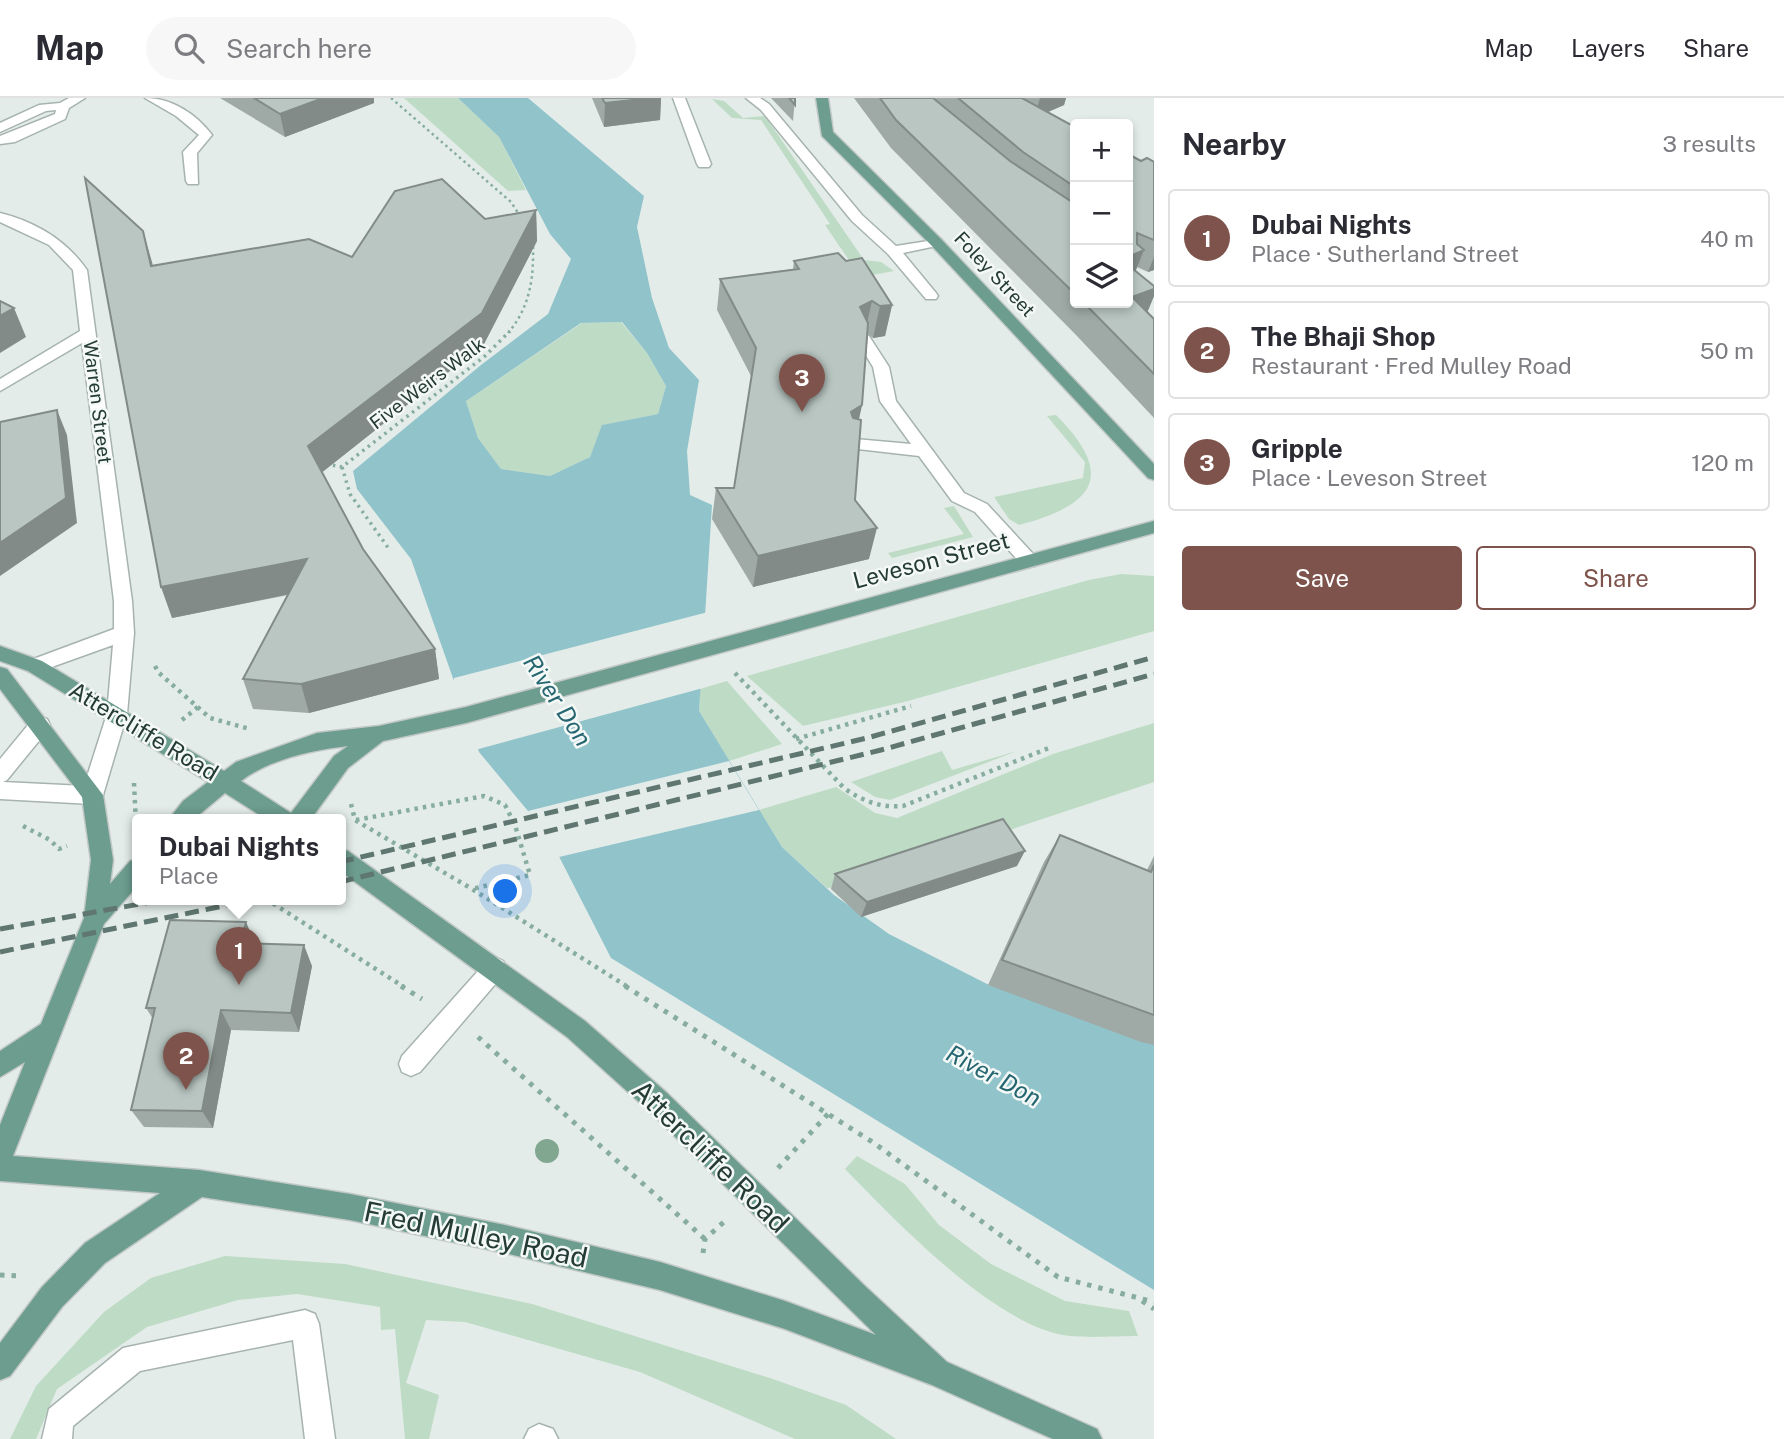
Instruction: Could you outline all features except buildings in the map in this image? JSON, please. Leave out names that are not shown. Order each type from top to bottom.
[{"type":"main road","name":"Foley Street","points":[[822,98],[827,133],[936,242],[1154,474]]},
{"type":"main road","name":"Leveson Street","points":[[379,734],[466,715],[1154,527]]},
{"type":"main road","name":"Attercliffe Road","points":[[0,653],[35,666],[225,780],[276,814]]},
{"type":"main road","points":[[0,674],[92,795],[102,860],[95,918],[0,1157]]},
{"type":"main road","points":[[186,814],[243,768],[317,741],[379,734]]},
{"type":"main road","points":[[303,814],[341,762],[379,734]]},
{"type":"main road","name":"Attercliffe Road","points":[[346,862],[576,1028],[659,1102],[856,1297],[937,1372],[1087,1439]]},
{"type":"main road","points":[[95,918],[132,875]]},
{"type":"main road","points":[[0,1065],[48,1033]]},
{"type":"main road","name":"Fred Mulley Road","points":[[0,1168],[199,1183],[350,1207],[505,1239],[660,1276],[785,1315],[937,1372]]},
{"type":"main road","points":[[0,1366],[52,1297],[94,1253],[199,1183]]},
{"type":"street","points":[[0,128],[43,108],[63,106],[79,98]]},
{"type":"street","points":[[151,98],[175,108],[195,122],[206,135],[190,152],[193,181]]},
{"type":"street","points":[[678,98],[704,164]]},
{"type":"street","points":[[752,98],[765,107],[857,218],[893,251],[931,296]]},
{"type":"street","points":[[0,140],[10,139],[61,116],[63,106]]},
{"type":"street","name":"Warren Street","points":[[0,217],[38,232],[65,248],[80,270],[124,633],[117,714],[92,795]]},
{"type":"street","points":[[893,251],[936,242]]},
{"type":"street","points":[[0,386],[89,332]]},
{"type":"street","points":[[864,339],[881,367],[888,401],[958,498],[981,508],[1030,561]]},
{"type":"street","points":[[855,444],[925,451]]},
{"type":"street","points":[[35,666],[124,633]]},
{"type":"street","points":[[0,774],[40,725]]},
{"type":"street","points":[[0,790],[92,795]]},
{"type":"street","points":[[411,1064],[495,968]]},
{"type":"street","points":[[57,1439],[59,1419],[134,1358],[305,1324],[320,1439]]},
{"type":"path","points":[[391,98],[511,202],[523,221]]},
{"type":"path","name":"Five Weirs Walk","points":[[342,467],[501,344],[524,310],[529,296],[535,263],[533,241]]},
{"type":"path","points":[[324,464],[342,467],[349,494],[389,549]]},
{"type":"path","points":[[723,643],[738,679],[852,794],[871,804],[894,807],[1049,748]]},
{"type":"path","points":[[153,661],[159,673],[210,718],[244,729],[280,730],[286,751]]},
{"type":"path","points":[[796,739],[911,706]]},
{"type":"path","points":[[323,786],[353,795],[351,803],[355,820],[472,889],[874,1143],[1058,1277],[1154,1302]]},
{"type":"path","points":[[355,820],[485,796],[505,805],[515,825],[530,875],[472,889]]},
{"type":"path","points":[[275,905],[477,1036],[705,1239]]},
{"type":"path","points":[[1141,1300],[1154,1309]]},
{"type":"green space","points":[[404,98],[458,98],[499,137],[526,190],[508,191]]},
{"type":"green space","points":[[712,99],[724,101],[743,118],[765,116],[864,260],[881,262],[894,271],[856,278],[853,266],[825,225],[830,224],[761,120],[732,118]]},
{"type":"green space","points":[[621,322],[647,353],[666,386],[658,414],[603,425],[590,457],[550,476],[501,469],[478,438],[466,401],[582,323]]},
{"type":"green space","points":[[1056,415],[1075,436],[1087,455],[1091,471],[1089,485],[1080,497],[1065,508],[1019,525],[1009,519],[994,497],[1083,478],[1085,462],[1047,416]]},
{"type":"green space","points":[[954,506],[973,537],[892,558],[888,553],[964,534],[944,508]]},
{"type":"green space","points":[[1121,574],[1154,576],[1154,631],[908,701],[803,726],[747,676],[1089,580]]},
{"type":"green space","points":[[727,681],[782,744],[729,761],[699,711],[700,689]]},
{"type":"green space","points":[[1154,723],[1154,782],[838,887],[827,888],[782,847],[759,810],[836,787],[875,813],[897,818],[1053,754]]},
{"type":"green space","points":[[942,751],[952,770],[1017,751],[890,800],[875,797],[851,782]]},
{"type":"green space","points":[[857,1156],[905,1184],[939,1225],[991,1264],[1065,1301],[1129,1311],[1138,1336],[1067,1336],[1031,1324],[1002,1308],[944,1265],[845,1169]]},
{"type":"green space","points":[[225,1256],[345,1264],[532,1304],[770,1378],[846,1405],[896,1439],[795,1439],[640,1372],[465,1322],[426,1320],[406,1383],[439,1395],[429,1439],[405,1439],[395,1329],[381,1330],[380,1307],[297,1294],[238,1300],[147,1327],[57,1389],[36,1439],[10,1439],[36,1386],[104,1312],[151,1278]]},
{"type":"water","name":"River Don","points":[[458,98],[528,98],[644,196],[637,227],[652,298],[669,348],[699,380],[687,451],[690,495],[712,505],[699,711],[782,847],[834,895],[889,934],[989,985],[1154,1041],[1154,1290],[611,958],[548,835],[479,752],[411,559],[357,489],[353,471],[481,365],[548,314],[571,259],[550,234],[499,137]],"holes":[[[622,322],[647,353],[666,386],[658,414],[602,425],[590,457],[550,476],[501,469],[478,438],[466,401],[581,323]]]},
{"type":"pier","points":[[708,612],[703,688],[475,750],[454,691],[454,678]]},
{"type":"pier","points":[[729,761],[759,810],[559,857],[528,811]]},
{"type":"railway","points":[[346,861],[867,738],[1154,657]]},
{"type":"railway","points":[[346,881],[881,750],[1154,674]]},
{"type":"railway","points":[[0,929],[134,905]]},
{"type":"railway","points":[[0,952],[228,905]]},
{"type":"place","name":"Gripple","points":[[802,412]]},
{"type":"place","name":"Dubai Nights","points":[[239,985]]},
{"type":"place","name":"The Bhaji Shop","points":[[186,1090]]}]
